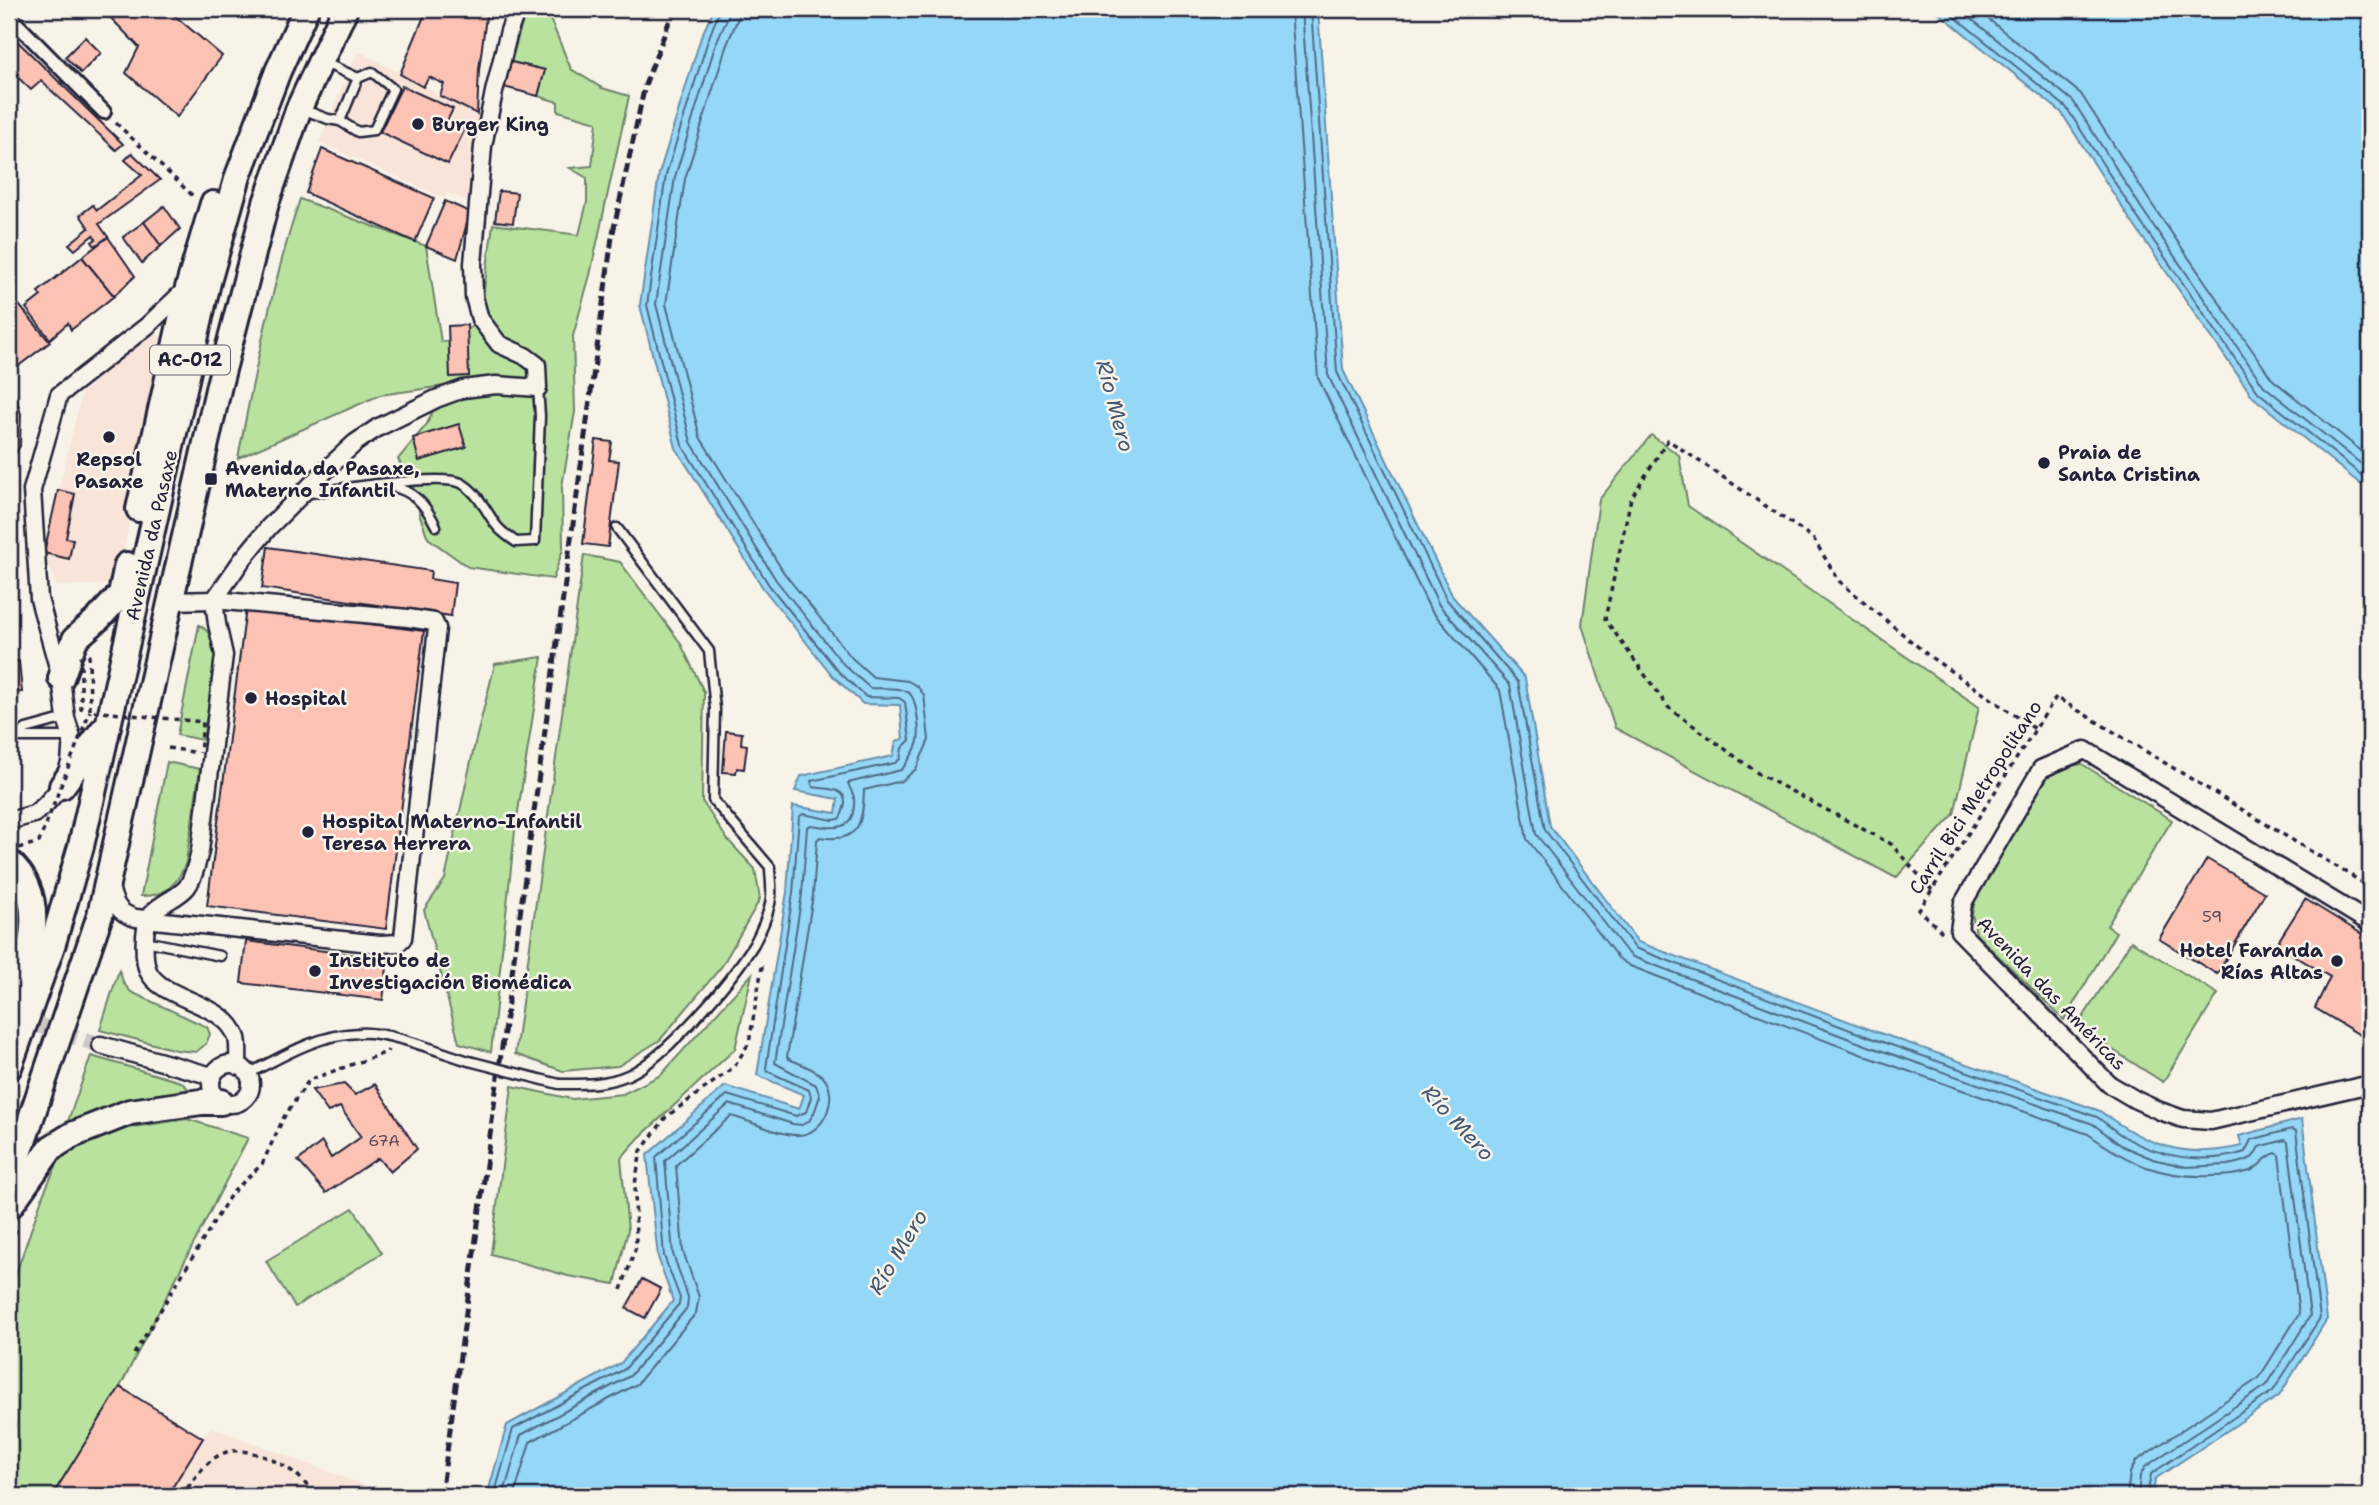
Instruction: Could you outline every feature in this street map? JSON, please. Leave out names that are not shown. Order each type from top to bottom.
[{"type":"main road","points":[[61,678],[75,639],[121,594],[188,288],[229,151],[289,9]]},
{"type":"main road","name":"Avenida da Pasaxe","points":[[9,1067],[53,943],[81,846],[94,786],[99,717],[208,282],[238,176],[278,71],[306,9]]},
{"type":"main road","name":"Avenida da Pasaxe","points":[[9,1183],[100,915],[219,385],[259,229],[299,108],[345,9]]},
{"type":"main road","points":[[62,786],[81,761],[99,717]]},
{"type":"main road","points":[[69,727],[81,761],[94,786]]},
{"type":"main road","points":[[9,862],[28,885],[34,917],[30,945],[9,1028]]},
{"type":"main road","points":[[9,1207],[51,1148],[72,1135],[130,1112],[201,1102],[221,1102]]},
{"type":"street","points":[[243,1070],[226,1064],[220,1067],[210,1082],[212,1094],[221,1102],[234,1104],[245,1099],[251,1087],[243,1070],[237,1038],[224,1019],[159,983],[149,971],[145,941],[152,913],[185,889],[192,879],[200,851],[224,654],[216,624],[214,600],[269,527],[355,443],[377,428],[463,389],[496,385],[538,388],[537,365],[499,344],[480,319],[474,297],[483,146],[509,31],[517,9]]},
{"type":"street","points":[[9,16],[104,112]]},
{"type":"street","points":[[9,821],[34,814],[44,806],[62,786],[70,762],[69,727],[61,678],[39,599],[32,490],[59,396],[147,326],[188,288]]},
{"type":"street","name":"Avenida da Pasaxe","points":[[109,875],[117,908],[130,917],[380,944],[398,943],[403,938],[437,628],[434,622],[214,600],[170,601]]},
{"type":"street","name":"Avenida das Américas","points":[[2370,923],[2085,750],[2041,769],[1963,902],[1959,931],[2109,1084],[2160,1111],[2183,1119],[2211,1121],[2370,1084]]},
{"type":"street","points":[[101,1045],[212,1076]]},
{"type":"lane","points":[[320,60],[358,78]]},
{"type":"lane","points":[[299,108],[340,121],[358,132],[374,130],[393,89],[372,72],[358,78],[340,121]]},
{"type":"lane","points":[[301,495],[349,487],[439,479],[461,483],[486,507],[497,527],[516,542],[535,541],[540,416],[538,388]]},
{"type":"lane","points":[[385,485],[407,490],[429,511],[436,526]]},
{"type":"lane","points":[[243,1070],[309,1044],[334,1036],[361,1032],[559,1084],[612,1081],[630,1074],[662,1053],[720,988],[755,943],[770,902],[771,867],[713,800],[715,709],[709,651],[617,528]]},
{"type":"lane","points":[[69,727],[17,737],[26,729],[69,727]]},
{"type":"lane","points":[[145,941],[220,956]]},
{"type":"path","points":[[104,112],[210,212]]},
{"type":"path","points":[[1932,890],[1891,844],[1759,774],[1668,707],[1605,619],[1631,498],[1668,440],[1813,538],[1839,581],[1929,656],[2035,729]]},
{"type":"path","points":[[9,851],[39,842],[99,717],[89,656],[81,657],[81,710]]},
{"type":"path","name":"Carril Bici Metropolitano","points":[[1946,935],[1919,910],[2056,697],[2370,887]]},
{"type":"path","points":[[99,717],[202,722],[200,753],[168,748]]},
{"type":"path","points":[[621,1290],[636,1247],[635,1184],[641,1152],[666,1117],[734,1067],[749,1043],[762,967],[755,943]]},
{"type":"path","points":[[134,1354],[231,1194],[262,1164],[284,1117],[309,1080],[387,1052],[392,1038]]},
{"type":"path","points":[[182,1496],[195,1478],[221,1454],[233,1450],[256,1453],[290,1469],[306,1483],[312,1496]]},
{"type":"shaded area","points":[[358,51],[484,118],[475,204],[447,193],[445,198],[319,142]]},
{"type":"shaded area","name":"Repsol Pasaxe","points":[[155,333],[169,341],[116,584],[57,586],[44,553],[84,384]]},
{"type":"shaded area","points":[[120,1387],[203,1437],[211,1427],[393,1496],[52,1496]]},
{"type":"green space","points":[[526,9],[546,9],[571,69],[602,88],[629,96],[590,275],[573,336],[575,412],[562,486],[563,549],[553,579],[468,567],[428,538],[415,491],[398,459],[427,424],[444,386],[380,395],[238,458],[273,295],[300,199],[426,246],[441,342],[455,341],[480,319],[493,224],[579,235],[587,202],[587,178],[570,168],[592,166],[597,122],[558,111],[558,102],[538,96],[545,70],[511,62]]},
{"type":"green space","points":[[1651,435],[1679,455],[1688,506],[1979,707],[1954,814],[1896,878],[1615,728],[1582,625],[1599,500]]},
{"type":"green space","points":[[584,555],[620,562],[680,642],[704,692],[702,801],[727,839],[755,869],[760,899],[722,966],[660,1040],[618,1066],[563,1071],[515,1054]]},
{"type":"green space","points":[[199,625],[212,638],[216,657],[203,740],[177,735]]},
{"type":"green space","points":[[542,657],[515,831],[491,1052],[459,1043],[424,910],[445,879],[495,664]]},
{"type":"green space","points":[[167,762],[200,769],[186,862],[179,877],[169,888],[157,894],[141,896]]},
{"type":"green space","points":[[2082,764],[2172,820],[2107,926],[2116,932],[2064,1020],[1976,934],[1972,914],[1977,892],[2052,770]]},
{"type":"green space","points":[[9,887],[16,912],[9,958]]},
{"type":"green space","points":[[2131,941],[2218,994],[2163,1082],[2077,1027]]},
{"type":"green space","points":[[119,970],[124,984],[131,992],[207,1027],[210,1034],[206,1044],[196,1052],[176,1050],[100,1030]]},
{"type":"green space","points":[[752,974],[735,1049],[621,1158],[628,1230],[615,1284],[568,1276],[491,1254],[512,1086],[572,1099],[623,1094],[661,1075]]},
{"type":"green space","points":[[91,1056],[181,1082],[193,1093],[115,1106],[71,1123],[68,1121]]},
{"type":"green space","points":[[187,1119],[248,1138],[120,1387],[52,1496],[9,1496],[9,1294],[43,1195],[61,1155],[107,1131]]},
{"type":"green space","points":[[353,1208],[382,1253],[295,1307],[266,1261]]},
{"type":"water","name":"Río Mero","points":[[714,9],[1318,9],[1343,370],[1453,597],[1525,678],[1550,826],[1638,942],[1877,1032],[2100,1111],[2134,1133],[2167,1147],[2202,1151],[2242,1146],[2239,1136],[2302,1119],[2327,1319],[2279,1396],[2155,1479],[2153,1496],[487,1496],[507,1425],[621,1363],[673,1301],[658,1257],[647,1155],[725,1086],[799,1109],[804,1095],[757,1075],[787,892],[793,806],[836,813],[838,799],[795,791],[801,776],[893,756],[896,741],[903,739],[900,705],[863,704],[833,676],[763,588],[676,448],[640,305],[659,174],[701,37]]},
{"type":"water","points":[[1934,9],[2370,9],[2370,492],[2253,397],[2129,218],[2061,112]]},
{"type":"building","points":[[110,9],[167,9],[222,56],[177,117],[126,73],[139,47],[107,14]]},
{"type":"building","points":[[427,9],[487,9],[479,70],[477,114],[440,96],[444,84],[429,77],[423,87],[400,74]]},
{"type":"building","points":[[9,33],[123,144],[116,150],[41,81],[31,90],[9,69]]},
{"type":"building","points":[[85,37],[101,53],[81,73],[65,57]]},
{"type":"building","points":[[511,62],[545,70],[538,96],[504,87]]},
{"type":"building","points":[[402,86],[453,109],[447,121],[465,129],[448,164],[380,132]]},
{"type":"building","points":[[322,149],[434,198],[415,242],[306,193]]},
{"type":"building","points":[[132,153],[160,180],[99,224],[108,237],[95,246],[92,242],[96,239],[93,235],[75,250],[69,244],[89,228],[80,215],[93,205],[97,210],[142,175],[125,160]]},
{"type":"building","points":[[499,191],[517,193],[513,223],[495,221]]},
{"type":"building","points":[[445,201],[470,212],[457,259],[426,246]]},
{"type":"building","points":[[164,206],[180,229],[161,246],[144,222]]},
{"type":"building","points":[[144,222],[161,246],[142,263],[123,237]]},
{"type":"building","points":[[108,237],[135,276],[114,296],[82,257]]},
{"type":"building","points":[[82,257],[114,296],[71,330],[68,323],[50,339],[26,308],[41,296],[38,292]]},
{"type":"building","points":[[19,305],[50,342],[17,367],[9,357],[9,314]]},
{"type":"building","points":[[467,325],[469,376],[450,377],[448,326]]},
{"type":"building","points":[[9,383],[21,414],[20,446],[9,464]]},
{"type":"building","points":[[459,424],[466,447],[419,461],[413,438]]},
{"type":"building","points":[[596,440],[612,442],[609,460],[619,461],[608,547],[583,544]]},
{"type":"building","points":[[58,490],[75,494],[66,538],[73,539],[69,559],[44,553]]},
{"type":"building","points":[[268,547],[431,571],[430,579],[455,583],[451,616],[262,588]]},
{"type":"building","name":"Hospital Materno-Infantil Teresa Herrera","points":[[246,608],[424,631],[386,929],[207,906]]},
{"type":"building","points":[[19,661],[22,692],[9,693],[9,662]]},
{"type":"building","points":[[726,731],[742,733],[741,744],[747,745],[744,769],[737,768],[736,773],[723,772]]},
{"type":"building","points":[[2207,859],[2265,893],[2217,974],[2159,939]]},
{"type":"building","name":"Hotel Faranda Rías Altas","points":[[2305,899],[2370,939],[2370,1041],[2315,1008],[2330,977],[2276,945]]},
{"type":"building","name":"Instituto de Investigación Biomédica","points":[[246,941],[388,959],[383,1000],[241,983]]},
{"type":"building","points":[[344,1084],[355,1095],[375,1084],[417,1149],[390,1172],[378,1158],[326,1193],[298,1161],[322,1142],[331,1158],[361,1137],[340,1107],[328,1112],[312,1090]]},
{"type":"building","points":[[642,1279],[661,1289],[645,1318],[626,1308]]},
{"type":"building","points":[[120,1387],[203,1438],[167,1496],[52,1496]]},
{"type":"tunnel","points":[[16,1018],[101,1045]]},
{"type":"railway","points":[[441,1496],[612,237],[645,85],[674,9]]},
{"type":"place","name":"Burger King","points":[[418,124]]},
{"type":"place","name":"Repsol Pasaxe","points":[[109,437]]},
{"type":"place","name":"Praia de Santa Cristina","points":[[2044,463]]},
{"type":"place","name":"Avenida da Pasaxe, Materno Infantil","points":[[211,479]]},
{"type":"place","name":"Hospital","points":[[251,698]]},
{"type":"place","name":"Hospital Materno-Infantil Teresa Herrera","points":[[308,832]]},
{"type":"place","name":"Hotel Faranda Rías Altas","points":[[2337,961]]},
{"type":"place","name":"Instituto de Investigación Biomédica","points":[[315,971]]}]
